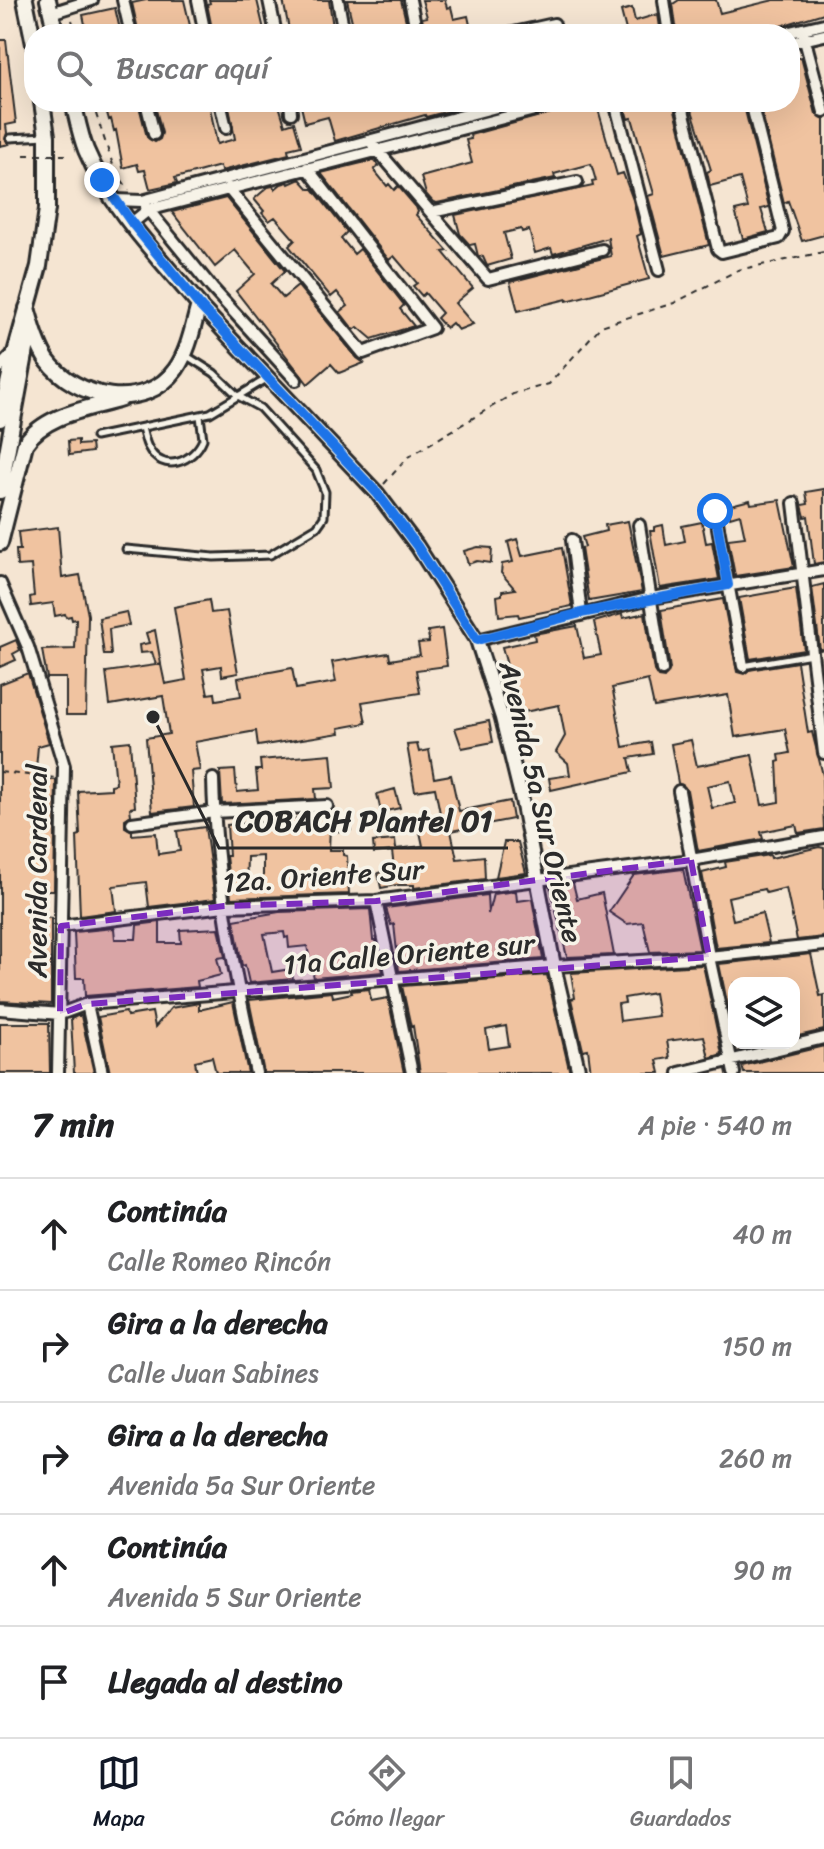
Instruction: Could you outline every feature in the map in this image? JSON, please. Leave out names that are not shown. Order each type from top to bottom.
[{"type":"main road","points":[[23,3],[29,24]]},
{"type":"main road","points":[[49,4],[54,24]]},
{"type":"main road","points":[[0,491],[47,209],[47,136],[43,112]]},
{"type":"main road","points":[[0,543],[25,444],[33,432],[47,423],[145,392],[162,381],[176,370],[199,305],[132,223],[102,180],[86,148],[76,112]]},
{"type":"main road","points":[[0,419],[15,353],[29,314]]},
{"type":"main road","points":[[29,314],[46,358],[66,380],[91,392],[130,397]]},
{"type":"street","points":[[49,4],[92,0]]},
{"type":"street","points":[[123,0],[129,24]]},
{"type":"street","points":[[198,0],[203,24]]},
{"type":"street","points":[[269,0],[274,24]]},
{"type":"street","points":[[338,0],[342,24]]},
{"type":"street","points":[[410,0],[415,24]]},
{"type":"street","points":[[664,0],[668,24]]},
{"type":"street","points":[[800,36],[824,24]]},
{"type":"street","points":[[803,34],[824,35]]},
{"type":"street","points":[[803,34],[824,112]]},
{"type":"street","points":[[148,112],[154,134]]},
{"type":"street","points":[[222,112],[226,128]]},
{"type":"street","points":[[132,223],[145,206],[482,112]]},
{"type":"street","points":[[116,200],[145,206],[228,188],[307,168],[372,145],[520,112]]},
{"type":"street","points":[[618,112],[659,270]]},
{"type":"street","points":[[684,112],[718,249],[722,252],[779,238],[783,231],[753,112]]},
{"type":"street","points":[[372,145],[488,279],[602,250]]},
{"type":"street","points":[[228,188],[363,353],[432,328],[307,168]]},
{"type":"street","points":[[431,212],[577,182]]},
{"type":"street","points":[[145,206],[212,288],[296,380]]},
{"type":"street","points":[[199,305],[212,288]]},
{"type":"street","name":"Avenida 5a Sur Oriente","points":[[199,305],[377,493],[417,546],[477,640],[502,718],[579,1073]]},
{"type":"street","points":[[0,367],[15,353]]},
{"type":"street","points":[[794,503],[824,753]]},
{"type":"street","points":[[715,511],[743,666]]},
{"type":"street","points":[[639,525],[662,670]]},
{"type":"street","points":[[572,540],[581,613]]},
{"type":"street","points":[[477,640],[651,598],[824,570]]},
{"type":"street","name":"Avenida Cardenal","points":[[0,583],[28,647],[64,766],[58,1073]]},
{"type":"street","points":[[213,779],[224,906],[238,992],[256,1073]]},
{"type":"street","points":[[679,791],[734,1073]]},
{"type":"street","points":[[132,823],[214,812],[327,806]]},
{"type":"street","name":"12a. Oriente Sur","points":[[61,926],[224,906],[376,901],[691,860],[824,837]]},
{"type":"street","points":[[376,901],[412,1073]]},
{"type":"street","name":"11a Calle Oriente sur","points":[[0,1009],[60,1014],[87,1004],[554,966],[709,957],[824,945]]},
{"type":"street","points":[[87,1004],[102,1073]]},
{"type":"street","points":[[679,1073],[824,1038]]},
{"type":"lane","points":[[10,138],[47,136]]},
{"type":"lane","points":[[126,549],[214,557],[270,555],[306,535],[324,517],[325,492],[316,470],[260,408],[238,396],[214,373],[183,354]]},
{"type":"lane","points":[[95,437],[200,416],[216,410],[268,377]]},
{"type":"lane","points":[[142,428],[154,455],[163,461],[184,461],[193,456],[203,439],[200,416]]},
{"type":"lane","points":[[743,666],[813,654]]},
{"type":"path","points":[[95,112],[115,171],[145,206]]},
{"type":"path","points":[[24,155],[69,155]]},
{"type":"path","points":[[385,483],[408,457],[500,401],[549,384],[601,326],[674,303],[738,270],[824,252]]},
{"type":"path","points":[[0,772],[64,779]]},
{"type":"highlighted area","points":[[691,860],[709,957],[87,1004],[60,1014],[61,926],[224,906],[376,901]]},
{"type":"building","points":[[184,0],[190,24],[137,24],[132,3]]},
{"type":"building","points":[[209,0],[257,0],[263,24],[211,24],[207,4]]},
{"type":"building","points":[[283,0],[329,0],[333,24],[288,24]]},
{"type":"building","points":[[347,0],[401,0],[407,24],[353,24]]},
{"type":"building","points":[[422,0],[445,0],[447,8],[451,7],[454,19],[468,16],[470,24],[423,24],[422,18],[427,17]]},
{"type":"building","points":[[679,0],[716,0],[720,13],[774,0],[824,0],[824,13],[787,24],[676,24],[673,4]]},
{"type":"building","points":[[115,8],[119,24],[85,24],[83,15]]},
{"type":"building","points":[[632,8],[635,21],[658,14],[660,24],[624,24],[621,11]]},
{"type":"building","points":[[0,40],[6,40],[16,123],[6,125],[5,139],[9,144],[0,146]]},
{"type":"building","points":[[800,57],[816,114],[824,120],[824,235],[802,241],[788,201],[784,203],[761,112],[800,112]]},
{"type":"building","points":[[107,112],[141,112],[147,137],[155,142],[162,133],[157,112],[211,112],[217,144],[235,139],[230,112],[281,112],[285,125],[294,122],[301,146],[288,149],[289,154],[221,171],[220,166],[175,178],[177,183],[150,189],[145,170],[139,171],[137,164],[123,168],[116,130]]},
{"type":"building","points":[[302,112],[445,112],[335,141],[328,117],[305,123]]},
{"type":"building","points":[[554,112],[599,112],[617,175],[623,173],[633,200],[641,234],[637,236],[649,279],[518,311],[510,282],[611,256],[608,238],[553,254],[551,248],[535,253],[529,230],[522,232],[521,229],[504,233],[511,259],[487,266],[483,257],[478,256],[475,244],[470,245],[460,234],[455,215],[593,186],[592,182],[596,181],[591,164],[554,174],[555,178],[433,202],[426,194],[421,177],[472,163],[466,140],[471,139],[470,135]]},
{"type":"building","points":[[626,112],[676,112],[709,245],[664,256],[648,196],[654,194],[632,118],[628,119]]},
{"type":"building","points":[[693,112],[745,112],[769,207],[761,209],[768,232],[743,239],[735,211],[748,208],[740,178],[710,186],[707,172],[711,170]]},
{"type":"building","points":[[374,160],[379,166],[374,170],[387,186],[389,184],[394,190],[398,186],[416,207],[416,215],[448,251],[443,252],[473,288],[455,303],[473,324],[458,330],[452,323],[446,328],[437,318],[442,313],[425,293],[422,296],[413,286],[417,283],[394,256],[389,260],[321,173]]},
{"type":"building","points":[[300,179],[309,189],[313,189],[347,232],[341,238],[354,254],[360,249],[404,305],[400,309],[414,326],[372,339],[358,327],[354,330],[340,312],[348,306],[337,292],[331,297],[289,246],[295,240],[275,217],[269,221],[262,213],[264,211],[254,199],[268,187],[275,189],[281,184]]},
{"type":"building","points":[[226,198],[285,271],[271,284],[283,298],[298,286],[364,363],[339,373],[331,364],[308,384],[236,291],[255,274],[235,250],[215,267],[172,212]]},
{"type":"building","points":[[78,440],[78,445],[91,444],[92,452],[69,455],[68,441]]},
{"type":"building","points":[[824,489],[824,562],[814,564],[808,516],[805,517],[802,505],[808,504],[806,492]]},
{"type":"building","points":[[750,500],[751,504],[780,500],[794,567],[735,576],[728,539],[745,537],[740,514],[730,517],[727,506]]},
{"type":"building","points":[[628,521],[642,592],[589,601],[582,537],[606,531],[605,525]]},
{"type":"building","points":[[702,522],[706,543],[712,542],[719,579],[660,588],[650,531],[663,525],[666,545],[685,541],[682,526]]},
{"type":"building","points":[[58,527],[62,578],[80,575],[88,615],[86,715],[66,715],[66,678],[47,678],[42,650],[75,649],[76,619],[72,620],[65,614],[55,616],[53,603],[31,606],[30,597],[34,596],[31,565],[17,566],[16,550],[20,550],[18,532]]},
{"type":"building","points":[[517,539],[522,556],[562,548],[572,606],[519,617],[518,614],[499,616],[497,596],[502,595],[502,591],[515,589],[501,573],[502,564],[513,562],[508,542]]},
{"type":"building","points":[[478,547],[492,548],[491,563],[477,561],[468,564],[464,551]]},
{"type":"building","points":[[824,584],[824,649],[820,650],[812,587]]},
{"type":"building","points":[[796,588],[804,650],[750,659],[739,598]]},
{"type":"building","points":[[723,599],[737,672],[744,674],[749,670],[797,662],[808,733],[812,732],[824,779],[824,829],[798,833],[796,825],[761,832],[763,839],[698,851],[687,790],[678,783],[671,744],[691,740],[697,766],[752,755],[762,805],[779,802],[777,762],[780,761],[779,755],[790,753],[785,729],[735,737],[728,695],[654,707],[648,680],[612,688],[623,747],[651,742],[653,754],[629,758],[632,772],[551,790],[549,778],[570,775],[568,763],[556,752],[565,736],[559,705],[519,713],[515,698],[511,700],[506,684],[503,670],[508,669],[502,647],[535,640],[534,634],[577,626],[584,658],[601,655],[594,622],[622,614],[623,618],[645,613],[654,671],[658,677],[664,678],[670,669],[661,610]],"holes":[[[730,781],[735,803],[712,808],[707,786]]]},
{"type":"building","points":[[209,600],[211,613],[227,611],[238,673],[222,676],[221,666],[203,669],[208,694],[215,693],[216,700],[241,696],[238,678],[292,668],[296,689],[336,682],[332,662],[389,653],[390,660],[420,655],[418,643],[429,642],[428,631],[442,629],[447,666],[416,670],[420,693],[362,702],[366,723],[339,728],[340,733],[258,746],[256,731],[195,742],[200,770],[191,771],[194,807],[152,812],[146,738],[169,734],[163,696],[110,705],[106,672],[156,665],[152,652],[140,653],[139,645],[149,643],[146,633],[155,630],[161,664],[158,665],[161,665],[165,684],[186,680],[174,607]]},
{"type":"building","points":[[126,612],[129,625],[109,629],[111,655],[104,655],[99,618]]},
{"type":"building","points":[[16,640],[20,650],[13,654],[16,660],[0,667],[0,647]]},
{"type":"building","points":[[28,673],[49,743],[38,746],[35,780],[56,780],[54,890],[43,890],[43,917],[51,918],[51,1004],[0,1001],[0,684]]},
{"type":"building","points":[[489,721],[493,742],[462,748],[455,728]]},
{"type":"building","points":[[130,741],[135,807],[130,808],[131,815],[125,819],[125,827],[132,831],[132,835],[156,833],[158,854],[180,851],[177,831],[205,827],[215,899],[149,907],[146,882],[113,886],[116,911],[80,916],[78,791],[111,789],[111,785],[116,784],[112,743]]},
{"type":"building","points":[[417,744],[419,752],[429,750],[434,778],[451,775],[459,811],[510,801],[513,819],[451,831],[457,859],[484,856],[485,879],[414,888],[414,885],[396,885],[381,888],[378,873],[394,869],[392,851],[374,853],[373,842],[395,840],[396,849],[423,846],[418,822],[441,818],[435,788],[415,791],[407,745]]},
{"type":"building","points":[[331,754],[334,788],[315,789],[316,799],[222,804],[220,771],[235,770],[237,792],[258,790],[256,770],[261,770],[260,760]]},
{"type":"building","points":[[395,789],[400,808],[381,812],[377,794]]},
{"type":"building","points":[[350,817],[351,830],[332,832],[331,818]]},
{"type":"building","points":[[285,818],[304,819],[304,824],[330,825],[329,850],[343,850],[343,855],[347,856],[349,894],[231,898],[226,856],[229,856],[227,825],[260,822],[261,829],[285,829]],"holes":[[[263,856],[263,890],[246,890],[247,857]]]},
{"type":"building","points":[[504,842],[518,842],[526,873],[496,877]]},
{"type":"building","points":[[824,848],[824,937],[797,940],[786,888],[766,893],[764,889],[728,897],[733,920],[762,913],[769,943],[716,948],[702,873],[726,867],[725,862],[770,855],[771,858]]},
{"type":"building","points":[[683,869],[700,950],[650,952],[643,922],[627,924],[609,912],[634,875]]},
{"type":"building","points":[[573,883],[577,899],[602,893],[614,955],[567,957],[550,886]]},
{"type":"building","points":[[516,891],[517,901],[532,899],[543,959],[399,971],[394,924],[391,925],[386,908],[487,895],[488,914],[493,894]]},
{"type":"building","points":[[370,909],[373,940],[376,940],[383,972],[314,978],[307,946],[289,948],[284,932],[264,934],[272,972],[291,969],[293,979],[249,983],[245,965],[242,966],[234,920],[279,912]]},
{"type":"building","points":[[160,922],[160,943],[181,943],[180,930],[219,928],[225,957],[217,958],[221,975],[197,981],[198,987],[85,996],[84,978],[76,978],[74,932],[114,928],[115,939],[136,939],[137,925]]},
{"type":"building","points":[[811,954],[820,996],[824,995],[824,1030],[800,1036],[800,977],[728,977],[728,1007],[719,964]]},
{"type":"building","points":[[703,965],[722,1054],[709,1058],[704,1036],[667,1041],[670,1058],[657,1060],[660,1073],[591,1073],[588,1049],[583,1050],[571,999],[575,998],[571,973]],"holes":[[[654,993],[658,1016],[620,1021],[618,1004],[625,1003],[624,998]]]},
{"type":"building","points":[[547,975],[570,1073],[420,1073],[413,1026],[402,986]],"holes":[[[506,1026],[509,1046],[489,1049],[486,1030]]]},
{"type":"building","points":[[369,989],[371,1001],[388,998],[404,1073],[264,1073],[249,1000],[332,992],[333,997]]},
{"type":"building","points":[[233,1002],[248,1073],[216,1073],[212,1057],[195,1061],[197,1073],[110,1073],[98,1017],[152,1012],[155,1027],[171,1008],[199,1003],[199,1010]]},
{"type":"building","points":[[81,1016],[94,1073],[74,1073],[71,1019]]},
{"type":"building","points":[[0,1023],[49,1023],[50,1073],[0,1073]]},
{"type":"building","points":[[824,1046],[824,1073],[744,1073],[742,1066]]},
{"type":"place","name":"COBACH Plantel 01","points":[[153,717]]},
{"type":"route","points":[[102,180],[132,223],[199,305],[377,493],[417,546],[477,640],[581,613],[728,585],[715,511]]}]
